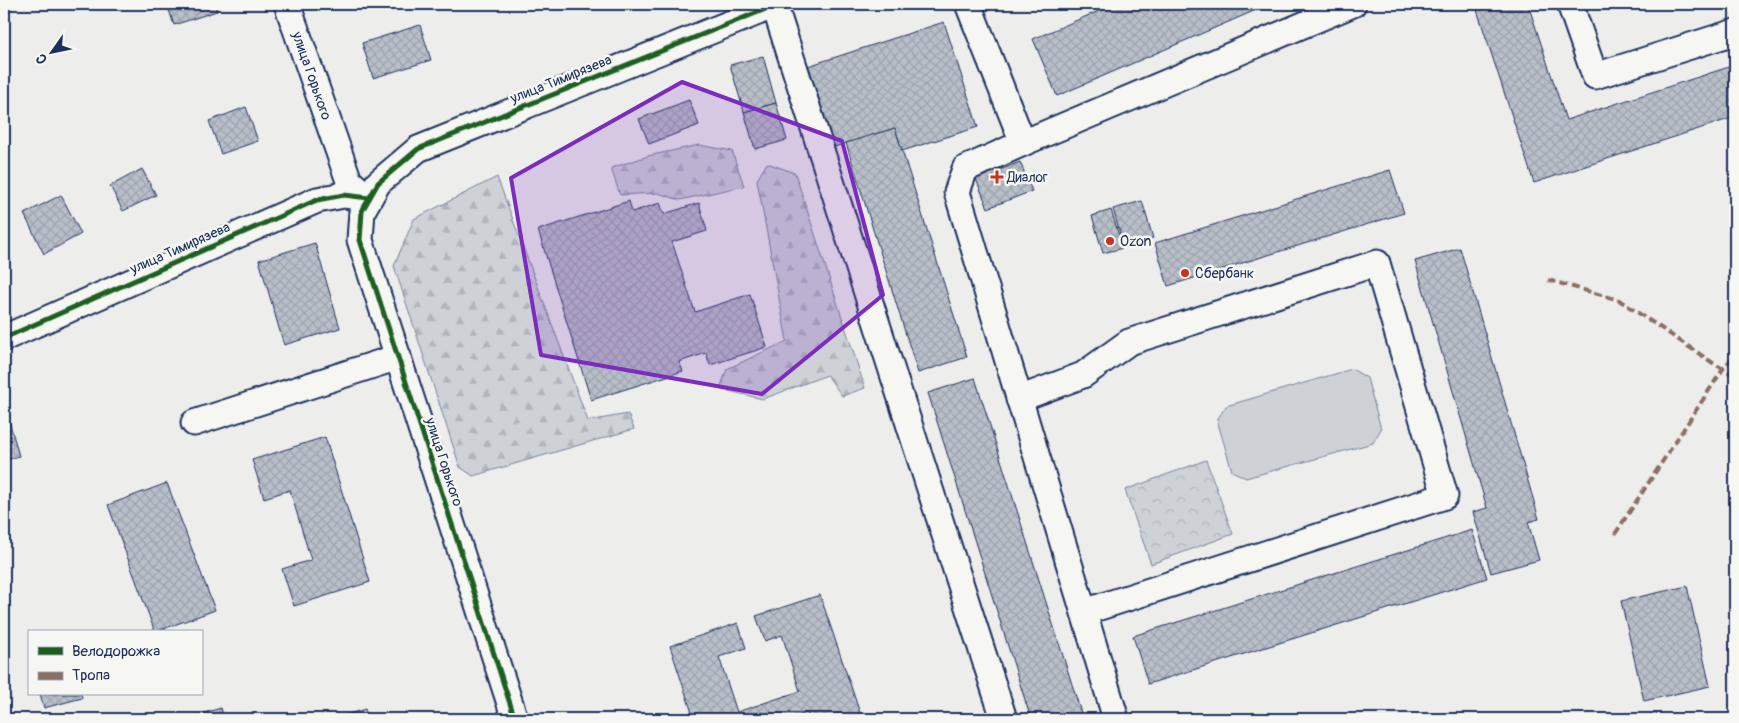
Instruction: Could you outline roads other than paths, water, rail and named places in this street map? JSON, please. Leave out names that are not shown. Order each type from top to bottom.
[{"type":"street","name":"улица Горького","points":[[287,4],[349,181],[366,204],[360,240],[515,719]]},
{"type":"street","name":"улица Тимирязева","points":[[4,338],[317,200],[344,195],[366,204],[378,183],[418,149],[775,4]]},
{"type":"street","points":[[775,4],[1004,719]]},
{"type":"street","points":[[968,4],[1023,143]]},
{"type":"street","points":[[1116,719],[957,192],[964,169],[1353,4]]},
{"type":"street","points":[[1570,4],[1596,76],[1735,32]]},
{"type":"street","points":[[1019,399],[1083,375],[1129,342],[1377,263],[1445,496],[1084,612]]},
{"type":"street","points":[[194,423],[398,357]]},
{"type":"place","name":"Диалог","points":[[997,177]]},
{"type":"place","name":"Ozon","points":[[1110,241]]},
{"type":"place","name":"Сбербанк","points":[[1185,273]]}]
